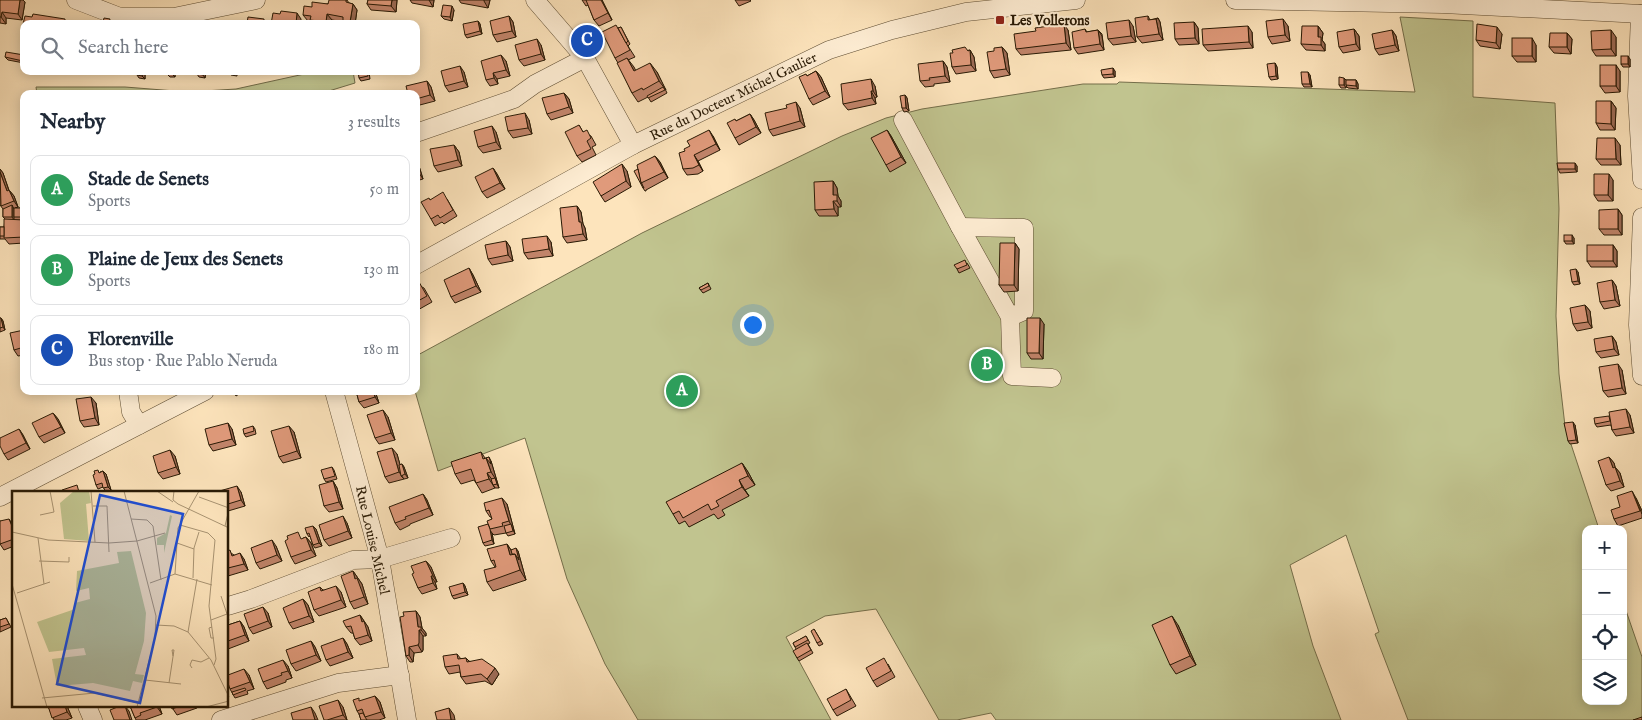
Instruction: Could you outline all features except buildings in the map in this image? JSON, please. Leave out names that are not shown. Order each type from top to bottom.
[{"type":"street","points":[[76,0],[95,5],[120,16],[174,17],[253,0]]},
{"type":"street","points":[[535,0],[585,58],[633,145]]},
{"type":"street","name":"Rue du Docteur Michel Gaulier","points":[[420,263],[633,145],[829,50],[965,6],[1076,0]]},
{"type":"street","points":[[1235,0],[1442,2],[1641,14],[1638,96],[1642,180]]},
{"type":"street","points":[[420,132],[514,99],[535,84],[585,58]]},
{"type":"street","points":[[903,120],[1010,316],[1012,376],[1052,378]]},
{"type":"street","points":[[1642,218],[1638,325],[1642,376]]},
{"type":"street","points":[[960,227],[1024,228],[1024,311],[1010,316]]},
{"type":"street","points":[[129,395],[131,412],[139,425]]},
{"type":"street","points":[[0,497],[197,395]]},
{"type":"street","name":"Rue Louise Michel","points":[[335,395],[380,559],[408,720]]},
{"type":"street","points":[[229,606],[353,560],[380,559],[452,538]]},
{"type":"street","points":[[221,720],[338,683],[400,675]]},
{"type":"street","points":[[88,708],[93,720]]},
{"type":"green space","points":[[1400,17],[1473,21],[1473,97],[1555,103],[1559,209],[1556,316],[1559,374],[1565,426],[1598,525],[1582,525],[1582,705],[1627,705],[1627,614],[1642,657],[1642,720],[1408,720],[1375,634],[1379,632],[1346,535],[1290,565],[1313,646],[1341,720],[996,720],[991,713],[957,720],[939,720],[876,609],[825,616],[786,637],[831,720],[638,720],[605,664],[567,579],[525,438],[438,471],[416,395],[420,395],[420,354],[642,233],[842,136],[886,118],[922,109],[1083,84],[1117,84],[1119,82],[1415,92]]},
{"type":"green space","points":[[300,75],[354,75],[355,83],[332,90],[220,90],[236,89]]},
{"type":"green space","points":[[36,87],[125,87],[163,90],[36,90]]},
{"type":"place","name":"Les Vollerons","points":[[1000,20]]},
{"type":"place","name":"Florenville","points":[[587,41]]},
{"type":"place","name":"Plaine de Jeux des Senets","points":[[987,365]]},
{"type":"place","name":"Stade de Senets","points":[[682,391]]}]
